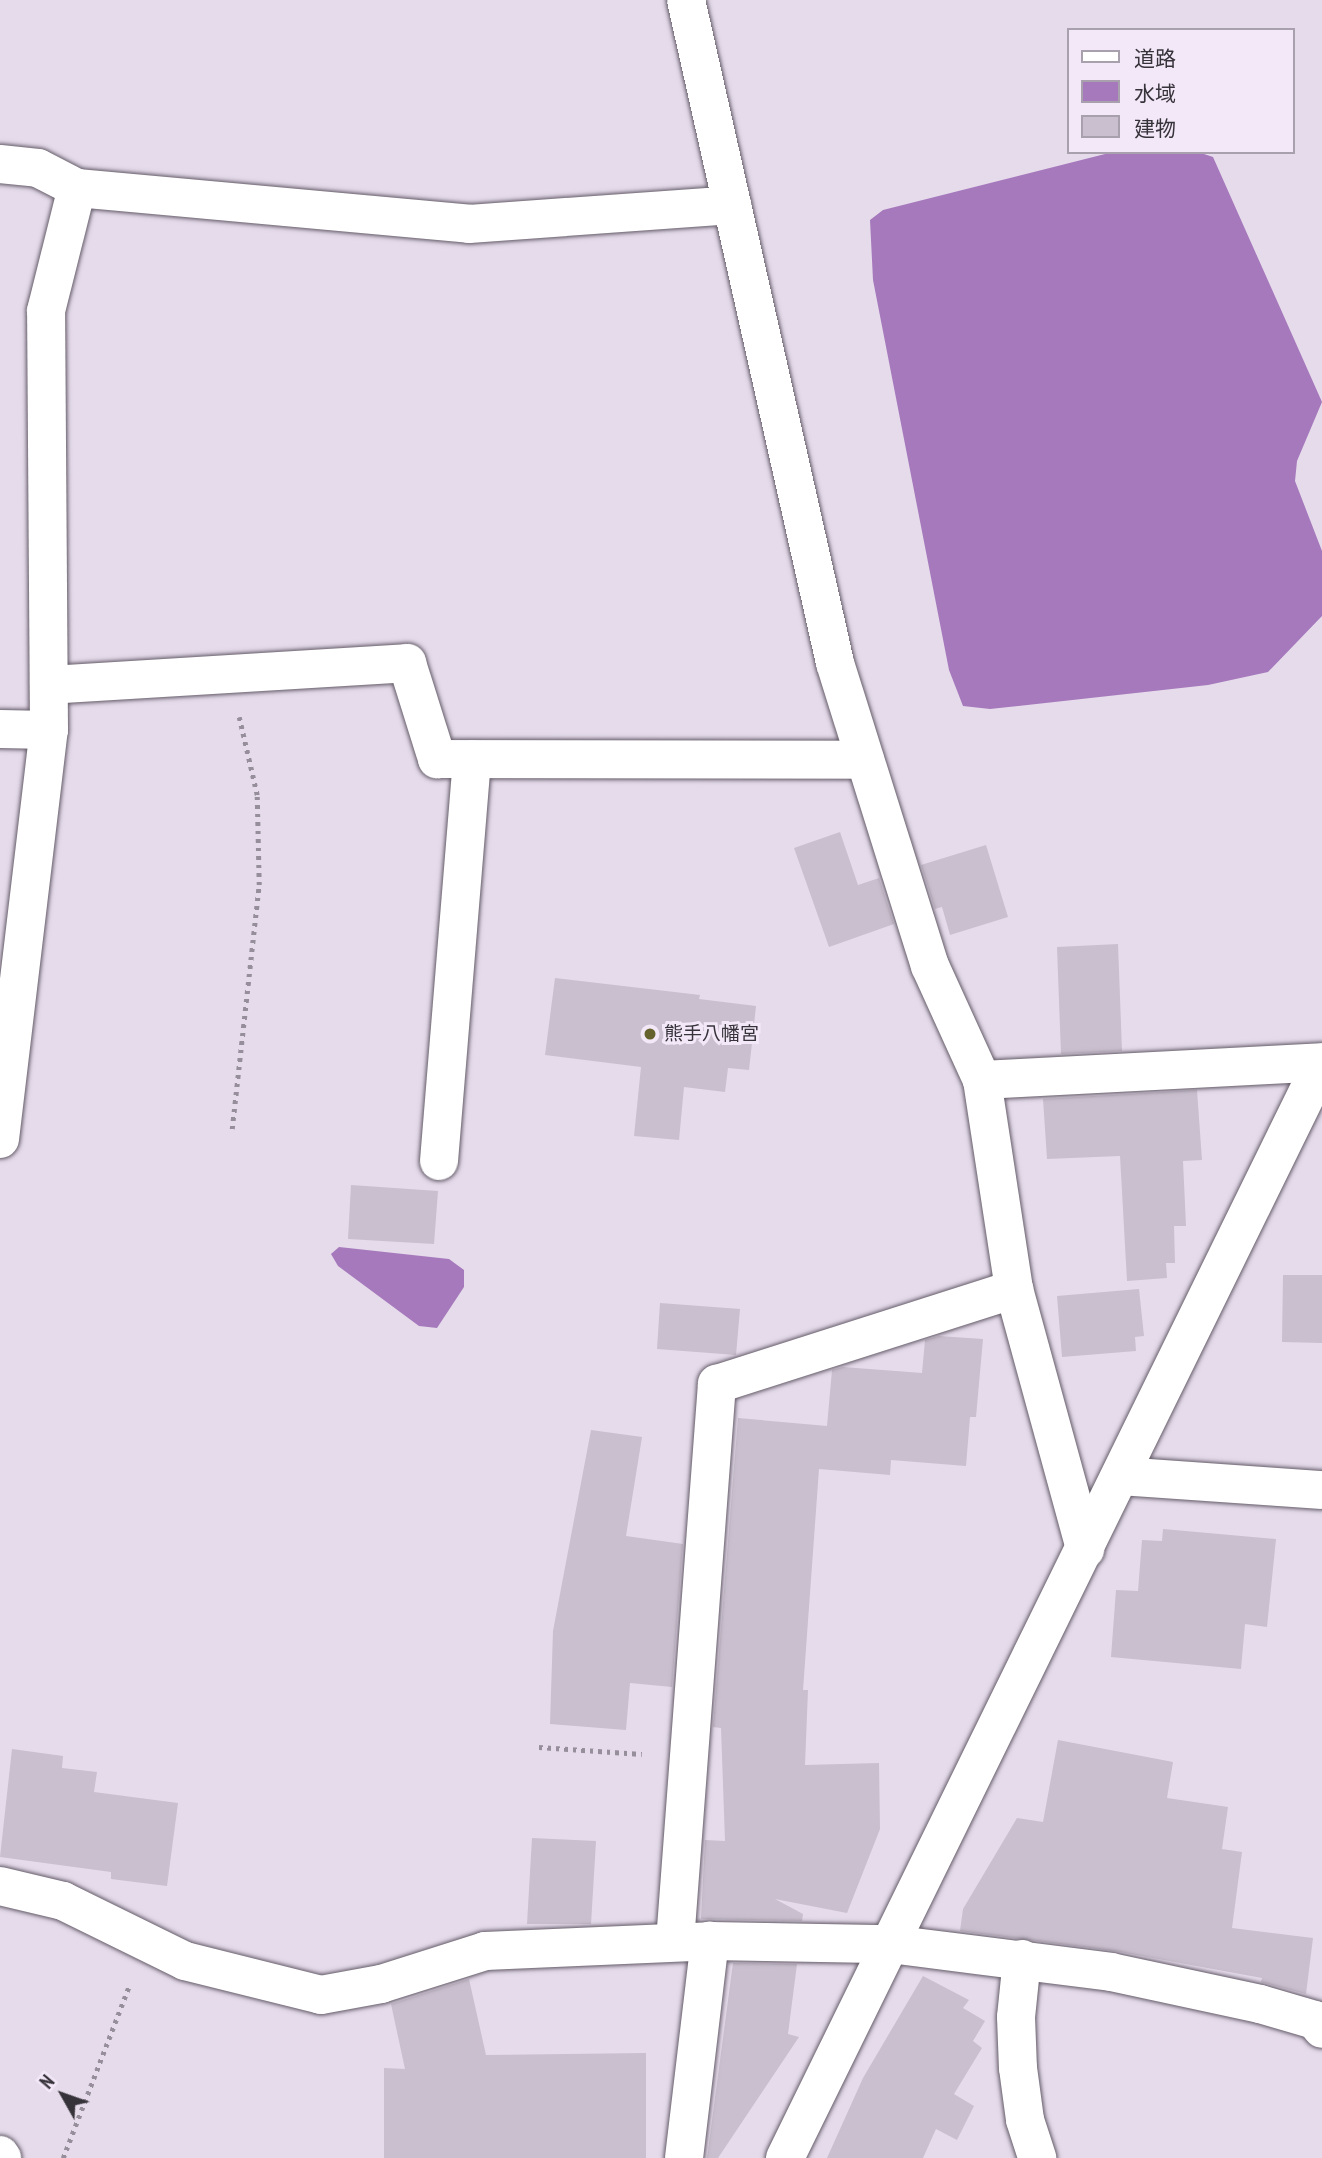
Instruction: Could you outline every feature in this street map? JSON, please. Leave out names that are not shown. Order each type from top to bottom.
[{"type":"street","points":[[686,0],[835,663],[930,966],[982,1080],[1014,1289],[1085,1549]]},
{"type":"street","points":[[0,164],[38,168],[77,188],[470,224],[732,205]]},
{"type":"street","points":[[0,1139],[49,730],[46,311],[77,188]]},
{"type":"street","points":[[49,685],[407,663],[437,760],[866,760]]},
{"type":"street","points":[[0,729],[49,730]]},
{"type":"street","points":[[439,1161],[472,759]]},
{"type":"street","points":[[785,2158],[1322,1062],[982,1080]]},
{"type":"street","points":[[684,2158],[692,1942],[689,1757],[717,1384],[1014,1289]]},
{"type":"street","points":[[1121,1476],[1322,1490]]},
{"type":"street","points":[[0,1886],[62,1901],[185,1961],[321,1995],[381,1984],[485,1951],[692,1942],[890,1944],[1022,1959],[1260,2004],[1315,2020],[1322,2029]]},
{"type":"street","points":[[1022,1959],[1016,2017],[1018,2068],[1025,2120],[1037,2158]]},
{"type":"path","points":[[230,674],[257,795],[259,886],[232,1129]]},
{"type":"path","points":[[539,1746],[689,1757]]},
{"type":"path","points":[[63,2158],[146,1942]]},
{"type":"water","points":[[1105,154],[1204,154],[1213,157],[1322,402],[1297,461],[1295,481],[1322,551],[1322,616],[1268,672],[1208,685],[990,709],[963,706],[949,670],[873,280],[870,220],[883,210]]},
{"type":"water","points":[[339,1247],[449,1259],[464,1270],[464,1287],[437,1328],[419,1326],[338,1266],[331,1254]]},
{"type":"building","points":[[840,832],[858,885],[879,878],[894,924],[829,947],[794,848]]},
{"type":"building","points":[[986,845],[1008,917],[950,935],[942,907],[935,909],[921,865]]},
{"type":"building","points":[[1118,944],[1122,1051],[1061,1054],[1057,947]]},
{"type":"building","name":"熊手八幡宮","points":[[555,978],[700,995],[699,999],[756,1006],[749,1070],[728,1068],[725,1092],[684,1087],[679,1140],[634,1136],[641,1067],[545,1055]]},
{"type":"building","points":[[1197,1090],[1202,1160],[1183,1161],[1186,1226],[1174,1226],[1175,1263],[1166,1263],[1167,1278],[1127,1281],[1120,1156],[1047,1159],[1043,1099]]},
{"type":"building","points":[[351,1185],[438,1191],[434,1244],[348,1239]]},
{"type":"building","points":[[1283,1275],[1322,1275],[1322,1343],[1282,1342]]},
{"type":"building","points":[[1139,1289],[1144,1336],[1135,1337],[1136,1351],[1062,1357],[1057,1296]]},
{"type":"building","points":[[660,1303],[740,1309],[736,1355],[657,1349]]},
{"type":"building","points":[[939,1336],[983,1339],[976,1417],[970,1417],[966,1466],[891,1460],[890,1475],[819,1469],[803,1690],[808,1690],[805,1765],[879,1763],[880,1829],[847,1913],[775,1899],[803,1914],[802,1921],[701,1919],[705,1840],[725,1841],[721,1728],[713,1727],[738,1418],[827,1426],[832,1370],[843,1367],[922,1373],[925,1340]]},
{"type":"building","points":[[591,1430],[642,1437],[626,1536],[683,1544],[672,1687],[630,1683],[626,1730],[550,1724],[553,1631]]},
{"type":"building","points":[[1163,1529],[1276,1539],[1267,1627],[1245,1624],[1241,1669],[1111,1657],[1116,1590],[1138,1591],[1142,1540],[1162,1541]]},
{"type":"building","points":[[1058,1740],[1173,1762],[1167,1798],[1228,1807],[1222,1849],[1242,1852],[1232,1928],[1313,1938],[1306,1994],[1261,1982],[1262,1978],[1115,1951],[960,1931],[963,1909],[1017,1818],[1043,1822]]},
{"type":"building","points":[[12,1749],[63,1756],[62,1768],[97,1772],[94,1792],[178,1803],[167,1886],[111,1879],[111,1872],[0,1857]]},
{"type":"building","points":[[532,1838],[596,1841],[591,1924],[527,1924]]},
{"type":"building","points":[[733,1963],[797,1964],[788,2034],[799,2037],[718,2158],[707,2158]]},
{"type":"building","points":[[923,1976],[969,2000],[963,2008],[985,2021],[973,2041],[982,2048],[954,2094],[974,2106],[957,2140],[936,2129],[923,2158],[827,2158],[863,2078]]},
{"type":"building","points":[[469,1979],[486,2055],[646,2053],[646,2158],[384,2158],[384,2068],[405,2069],[391,2004]]},
{"type":"place","name":"熊手八幡宮","points":[[650,1034]]}]
